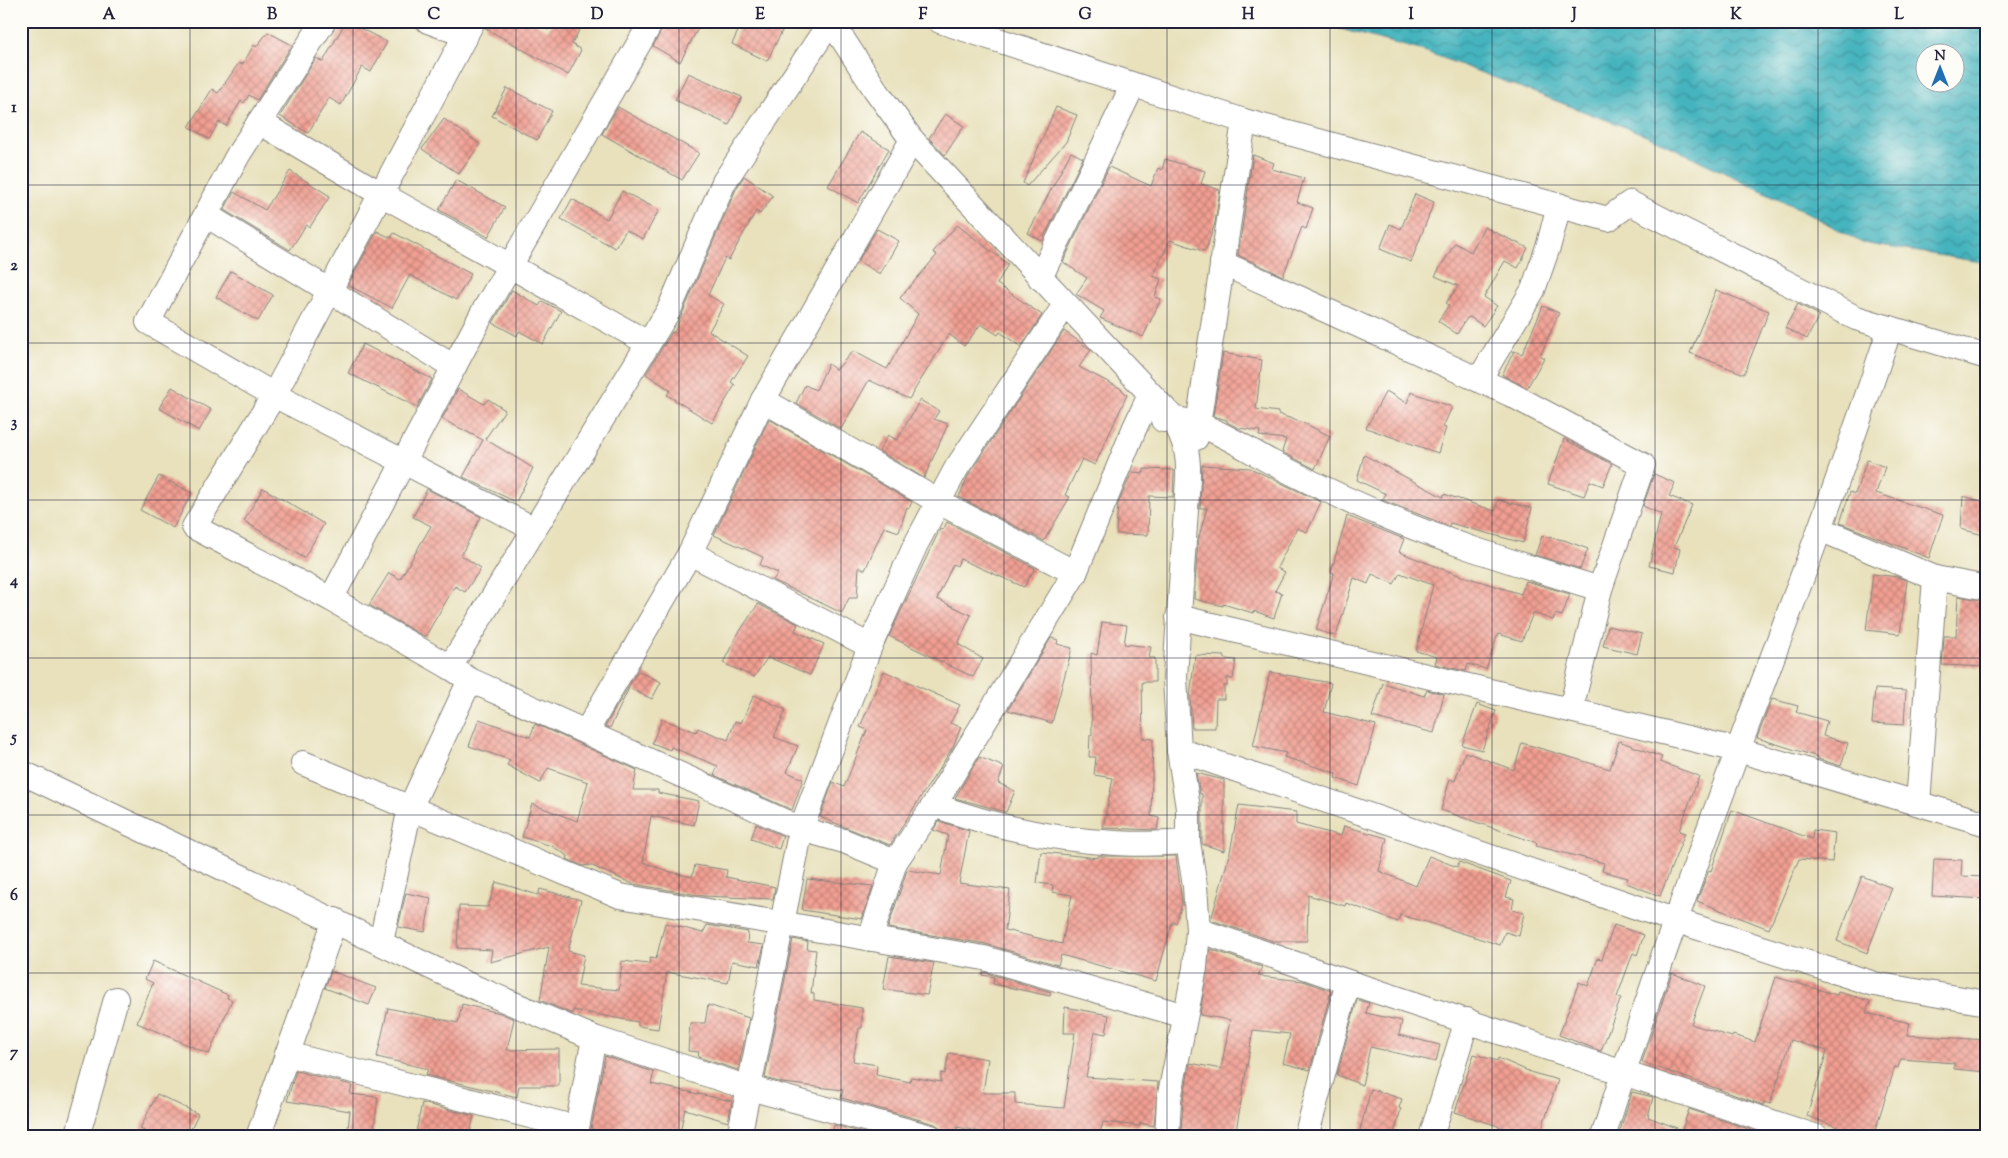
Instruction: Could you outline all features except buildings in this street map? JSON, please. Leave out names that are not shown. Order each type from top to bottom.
[{"type":"street","points":[[324,21],[238,155],[148,322],[274,396],[534,529]]},
{"type":"street","points":[[428,21],[470,28],[274,396],[194,528],[331,599],[470,680],[800,829],[844,841],[895,862]]},
{"type":"street","points":[[331,599],[454,367],[510,266],[652,21]]},
{"type":"street","points":[[450,667],[669,310],[724,182],[831,21],[875,89],[912,140],[1173,418],[1184,439],[1189,458],[1175,677],[1179,750],[1188,808],[1188,842],[1195,886],[1198,930],[1195,968],[1169,1099],[1167,1137]]},
{"type":"street","points":[[940,21],[1244,121],[1608,219],[1630,203],[1856,318],[1987,357]]},
{"type":"street","points":[[1040,278],[1133,85]]},
{"type":"street","points":[[1188,480],[1244,121]]},
{"type":"street","points":[[259,122],[382,194],[648,343]]},
{"type":"street","points":[[586,732],[690,553],[763,400],[912,140]]},
{"type":"street","points":[[1479,380],[1533,290],[1549,244],[1559,205]]},
{"type":"street","points":[[206,215],[454,367]]},
{"type":"street","points":[[1222,264],[1510,394],[1643,465],[1600,589],[1571,709]]},
{"type":"street","points":[[739,1137],[800,829],[870,646],[916,544],[956,469],[1065,305]]},
{"type":"street","points":[[1603,1137],[1674,920],[1846,459],[1890,328]]},
{"type":"street","points":[[870,939],[895,862],[934,805],[1075,573],[1150,395]]},
{"type":"street","points":[[763,400],[939,502],[1075,573]]},
{"type":"street","points":[[1135,427],[1173,418],[1198,424],[1316,485],[1385,516],[1472,549],[1600,589]]},
{"type":"street","points":[[1820,529],[1935,578],[1987,588]]},
{"type":"street","points":[[690,553],[870,646]]},
{"type":"street","points":[[1918,804],[1935,578]]},
{"type":"street","points":[[1178,617],[1738,750],[1987,824]]},
{"type":"street","points":[[381,942],[410,808],[470,680]]},
{"type":"street","points":[[1179,750],[1674,920],[1874,984],[1987,1003]]},
{"type":"street","points":[[303,763],[620,896],[984,958],[1185,1016]]},
{"type":"street","points":[[21,772],[462,982],[594,1038],[749,1088],[931,1137]]},
{"type":"street","points":[[934,805],[979,822],[1060,836],[1116,843],[1188,842]]},
{"type":"street","points":[[258,1137],[334,920]]},
{"type":"street","points":[[1198,930],[1348,982],[1623,1072],[1776,1130],[1816,1137]]},
{"type":"street","points":[[1306,1137],[1348,982]]},
{"type":"street","points":[[76,1137],[116,999]]},
{"type":"street","points":[[1431,1137],[1467,1020]]},
{"type":"street","points":[[287,1054],[577,1128],[594,1038]]},
{"type":"water","points":[[1310,21],[1987,21],[1987,263],[1862,243],[1808,213],[1649,136],[1424,51]]}]
